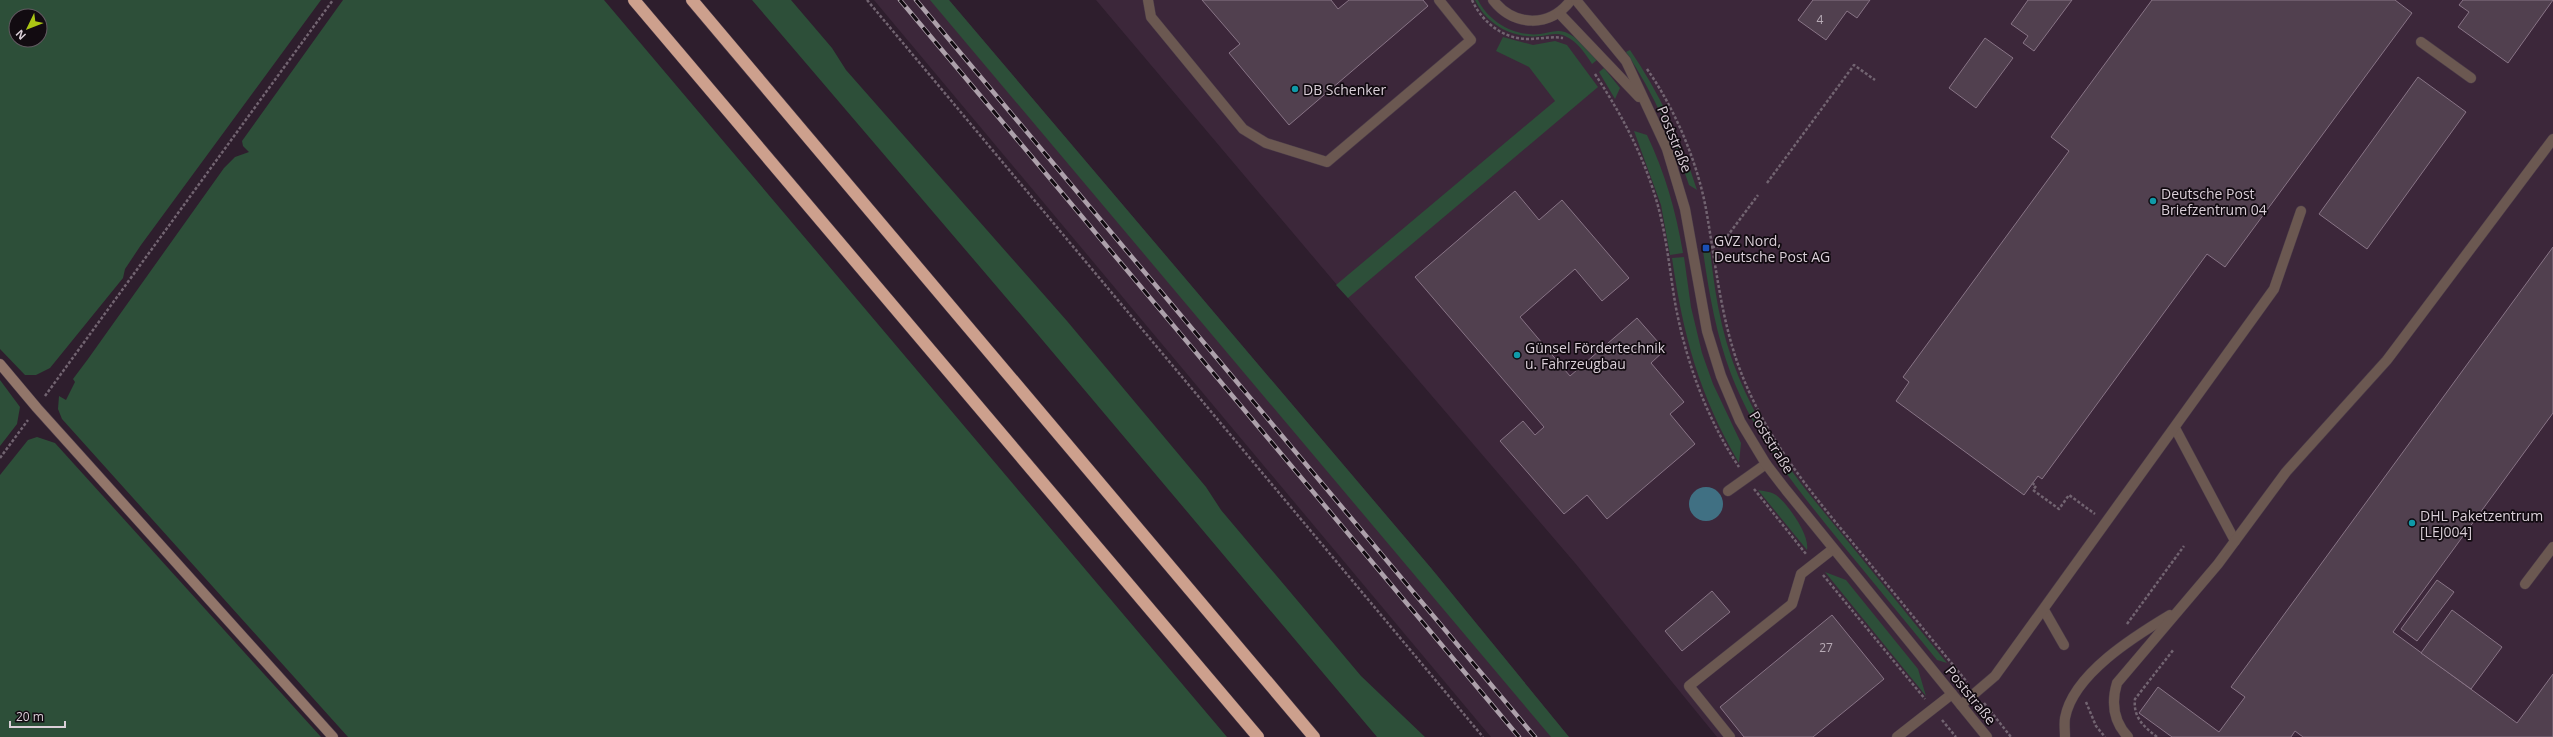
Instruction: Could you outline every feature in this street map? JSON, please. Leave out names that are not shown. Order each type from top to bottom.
[{"type":"highway","points":[[634,0],[1258,737]]},
{"type":"highway","points":[[692,0],[1314,737]]},
{"type":"main road","points":[[0,364],[37,408],[333,737]]},
{"type":"street","points":[[1148,0],[1152,17],[1243,128],[1266,143],[1327,162],[1471,40],[1439,0]]},
{"type":"street","points":[[1493,0],[1510,16],[1527,22],[1550,18],[1559,13],[1571,0]]},
{"type":"street","name":"Poststraße","points":[[1576,0],[1626,61],[1667,149],[1681,193],[1707,331],[1721,376],[1740,421],[1766,464],[1833,549],[1987,737]]},
{"type":"street","name":"Poststraße","points":[[1559,13],[1591,44],[1646,105]]},
{"type":"street","points":[[2421,42],[2470,78]]},
{"type":"street","points":[[2128,737],[2114,714],[2113,698],[2117,683],[2235,541],[2286,472],[2387,360],[2553,139]]},
{"type":"street","points":[[1961,705],[1995,676],[2274,290],[2301,211]]},
{"type":"street","points":[[2175,428],[2235,541]]},
{"type":"street","points":[[1728,491],[1766,464]]},
{"type":"street","points":[[2526,584],[2553,547]]},
{"type":"street","points":[[1730,737],[1689,686],[1792,604],[1801,574],[1833,549]]},
{"type":"street","points":[[2044,610],[2064,644]]},
{"type":"street","points":[[2065,737],[2065,718],[2076,694],[2097,667],[2124,644],[2179,610]]},
{"type":"street","points":[[1897,737],[1952,694]]},
{"type":"path","points":[[0,458],[333,0]]},
{"type":"path","points":[[867,0],[1483,737]]},
{"type":"path","points":[[1472,0],[1482,17],[1503,33],[1527,39],[1555,37],[1570,41]]},
{"type":"path","points":[[1767,183],[1854,65],[1876,80]]},
{"type":"path","points":[[1593,70],[1623,117],[1638,149],[1663,227],[1676,307],[1690,364],[1712,421],[1724,444],[1746,478],[1814,564],[1956,737]]},
{"type":"path","points":[[1707,248],[1720,246],[1758,195]]},
{"type":"path","points":[[1703,198],[1730,338],[1741,373],[1765,424],[1777,445],[1819,501],[1952,664]]},
{"type":"path","points":[[2032,484],[2036,486],[2033,490],[2059,509],[2069,495],[2107,522]]},
{"type":"path","points":[[2126,625],[2184,546]]},
{"type":"path","points":[[2157,737],[2138,720],[2134,709],[2135,699],[2174,649]]},
{"type":"path","points":[[2085,700],[2096,726],[2105,737]]},
{"type":"path","points":[[1993,714],[2012,737]]},
{"type":"shaded area","points":[[874,0],[949,0],[1431,568],[1569,737],[1491,737]]},
{"type":"shaded area","points":[[1096,0],[2553,0],[2553,737],[1717,737],[1575,563]]},
{"type":"green space","points":[[0,0],[321,0],[141,245],[125,269],[123,278],[50,368],[36,375],[25,375],[0,349]]},
{"type":"green space","points":[[343,0],[604,0],[1227,737],[348,737],[62,419],[58,409],[59,396],[66,400],[75,382],[73,379],[224,168],[235,157],[249,152],[243,146],[242,141]]},
{"type":"green space","points":[[752,0],[791,0],[832,48],[846,70],[1067,321],[1206,487],[1221,510],[1361,676],[1425,737],[1377,737],[1039,336]]},
{"type":"green space","points":[[930,0],[949,0],[1431,568],[1569,737],[1551,737]]},
{"type":"green space","points":[[1475,0],[1478,0],[1489,15],[1496,21],[1512,30],[1531,34],[1558,31],[1570,34],[1597,60],[1592,64],[1577,44],[1562,35],[1531,36],[1511,33],[1486,17]]},
{"type":"green space","points":[[1503,37],[1533,45],[1555,41],[1567,45],[1598,87],[1348,298],[1336,285],[1555,101],[1529,67],[1496,51]]},
{"type":"green space","points":[[1630,50],[1651,83],[1669,117],[1691,171],[1697,190],[1689,185],[1662,116],[1626,52]]},
{"type":"green space","points":[[1604,68],[1620,88],[1615,99],[1599,72]]},
{"type":"green space","points":[[1634,131],[1647,135],[1659,164],[1673,207],[1683,253],[1670,255],[1661,205]]},
{"type":"green space","points":[[1710,250],[1718,306],[1728,349],[1746,393],[1769,436],[1795,476],[1947,663],[1937,660],[1825,523],[1779,463],[1765,442],[1741,398],[1731,374],[1717,329],[1703,251]]},
{"type":"green space","points":[[1684,257],[1691,307],[1702,353],[1713,384],[1741,443],[1739,463],[1713,413],[1703,389],[1687,339],[1672,258]]},
{"type":"green space","points":[[0,380],[20,407],[17,424],[0,446]]},
{"type":"green space","points":[[37,437],[55,443],[321,737],[0,737],[0,475],[28,440]]},
{"type":"green space","points":[[1758,490],[1774,494],[1781,499],[1792,512],[1802,528],[1807,544],[1807,550]]},
{"type":"green space","points":[[1825,572],[1846,580],[1918,669],[1926,696]]},
{"type":"water","points":[[1709,487],[1716,489],[1721,494],[1723,504],[1721,514],[1716,519],[1703,521],[1696,519],[1691,514],[1689,501],[1691,494],[1696,489]]},
{"type":"building","name":"DB Schenker","points":[[1202,0],[1331,0],[1338,9],[1349,0],[1423,0],[1428,6],[1289,125],[1229,53],[1240,44]]},
{"type":"building","points":[[1813,0],[1870,0],[1857,18],[1847,11],[1826,40],[1798,20]]},
{"type":"building","points":[[2028,0],[2072,0],[2034,51],[2023,43],[2028,36],[2011,24]]},
{"type":"building","name":"Deutsche Post Briefzentrum 04","points":[[2152,0],[2395,0],[2412,13],[2225,267],[2207,254],[2042,479],[2038,476],[2024,495],[1896,401],[1909,382],[1903,377],[2069,151],[2051,137]]},
{"type":"building","points":[[2463,0],[2553,0],[2508,63],[2458,27],[2469,12],[2459,5]]},
{"type":"building","points":[[1985,38],[2013,58],[1976,108],[1949,88]]},
{"type":"building","points":[[2418,77],[2466,112],[2367,249],[2319,214]]},
{"type":"building","name":"Günsel Fördertechnik u. Fahrzeugbau","points":[[1515,191],[1539,220],[1562,200],[1629,278],[1602,301],[1575,269],[1520,317],[1570,376],[1637,318],[1665,350],[1651,363],[1684,402],[1670,414],[1695,444],[1607,519],[1587,495],[1564,514],[1500,441],[1523,421],[1535,435],[1544,427],[1415,277]]},
{"type":"building","name":"DHL Paketzentrum [LEJ004]","points":[[2553,247],[2553,413],[2393,632],[2517,723],[2553,674],[2553,737],[2303,737],[2295,731],[2291,737],[2172,737],[2139,713],[2158,687],[2219,732],[2245,697],[2231,687]]},
{"type":"building","points":[[2437,580],[2454,592],[2417,641],[2401,629]]},
{"type":"building","points":[[1712,591],[1730,612],[1682,651],[1665,631]]},
{"type":"building","points":[[2452,610],[2502,647],[2471,689],[2421,653]]},
{"type":"building","points":[[1832,615],[1884,679],[1813,737],[1744,737],[1720,707]]},
{"type":"railway","points":[[900,0],[1519,737]]},
{"type":"railway","points":[[916,0],[1535,737]]},
{"type":"place","name":"DB Schenker","points":[[1295,89]]},
{"type":"place","name":"Deutsche Post Briefzentrum 04","points":[[2153,201]]},
{"type":"place","name":"GVZ Nord, Deutsche Post AG","points":[[1706,248]]},
{"type":"place","name":"Günsel Fördertechnik u. Fahrzeugbau","points":[[1517,355]]},
{"type":"place","name":"DHL Paketzentrum [LEJ004]","points":[[2412,523]]}]
